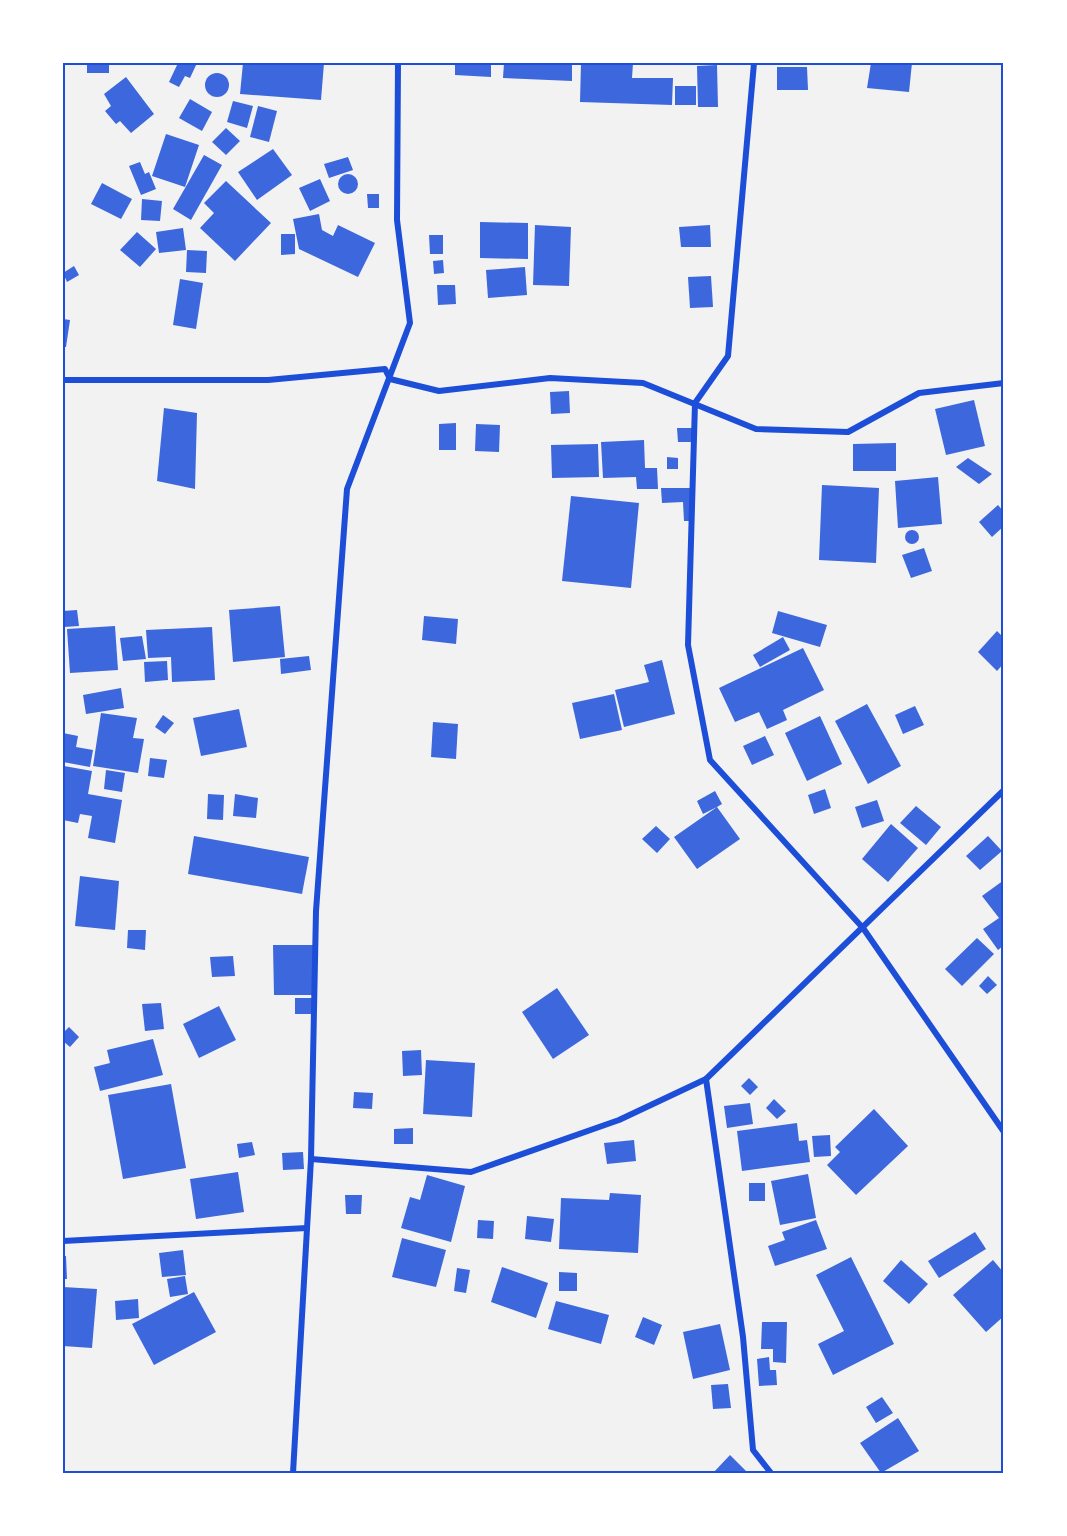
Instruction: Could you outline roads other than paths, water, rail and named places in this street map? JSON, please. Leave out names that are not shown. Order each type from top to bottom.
[{"type":"street","points":[[292,1473],[311,1159],[316,911],[347,489],[410,322],[397,220],[398,63]]},
{"type":"street","points":[[754,63],[728,356],[695,404],[688,645],[711,760],[863,928],[1004,1131]]},
{"type":"street","points":[[63,380],[268,380],[385,369],[390,380]]},
{"type":"street","points":[[390,380],[439,391],[550,378],[643,383],[756,429],[848,432],[919,393],[1004,383]]},
{"type":"street","points":[[311,1159],[471,1172],[619,1120],[706,1079],[1004,790]]},
{"type":"street","points":[[706,1079],[743,1337],[753,1450],[771,1473]]},
{"type":"street","points":[[63,1241],[308,1228]]}]
